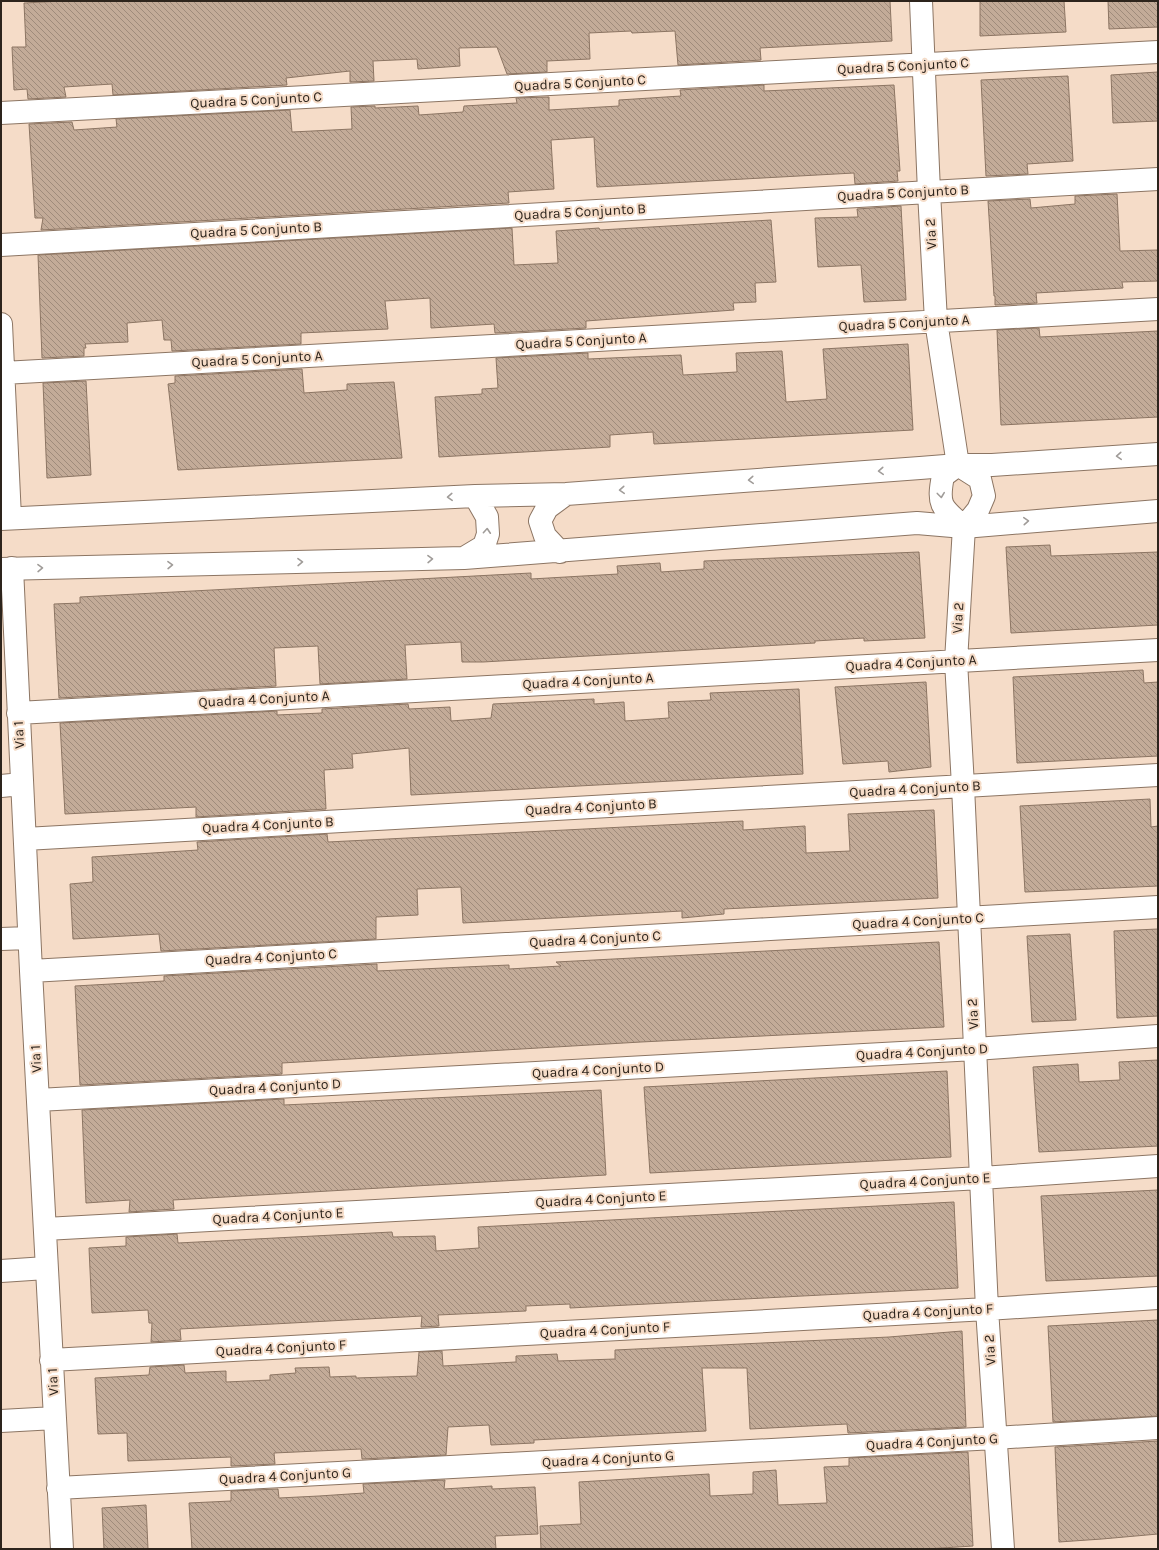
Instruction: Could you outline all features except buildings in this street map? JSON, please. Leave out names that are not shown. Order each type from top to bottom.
[{"type":"street","name":"Via 2","points":[[921,1],[936,321],[958,465]]},
{"type":"street","name":"Quadra 5 Conjunto C","points":[[1,113],[924,66],[1158,52]]},
{"type":"street","name":"Quadra 5 Conjunto B","points":[[1,245],[1158,179]]},
{"type":"street","name":"Quadra 5 Conjunto A","points":[[3,372],[1158,309]]},
{"type":"street","points":[[1,324],[5,518],[475,496],[566,494],[958,465],[992,465],[1158,454]]},
{"type":"street","points":[[958,465],[980,479],[984,496],[978,510],[964,527]]},
{"type":"street","points":[[958,465],[943,476],[939,494],[944,510],[964,527]]},
{"type":"street","points":[[560,552],[545,536],[540,521],[547,508],[566,494]]},
{"type":"street","points":[[464,558],[484,546],[488,534],[487,517],[475,496]]},
{"type":"street","points":[[6,569],[464,558],[560,552],[917,523],[964,527],[1158,511]]},
{"type":"street","name":"Via 2","points":[[964,527],[956,661],[987,1309],[1003,1549]]},
{"type":"street","name":"Via 1","points":[[6,569],[18,713],[11,785],[25,839],[46,1268],[62,1549]]},
{"type":"street","name":"Quadra 4 Conjunto A","points":[[18,713],[1158,650]]},
{"type":"street","name":"Quadra 4 Conjunto B","points":[[25,839],[1158,775]]},
{"type":"street","name":"Quadra 4 Conjunto C","points":[[31,970],[1158,907]]},
{"type":"street","points":[[1,939],[30,938]]},
{"type":"street","name":"Quadra 4 Conjunto D","points":[[38,1100],[975,1049],[1158,1036]]},
{"type":"street","name":"Quadra 4 Conjunto E","points":[[45,1228],[981,1178],[1158,1166]]},
{"type":"street","points":[[1,1272],[46,1268]]},
{"type":"street","name":"Quadra 4 Conjunto F","points":[[51,1360],[987,1309],[1158,1298]]},
{"type":"street","points":[[1,1421],[55,1418]]},
{"type":"street","name":"Quadra 4 Conjunto G","points":[[58,1488],[1158,1428]]}]
